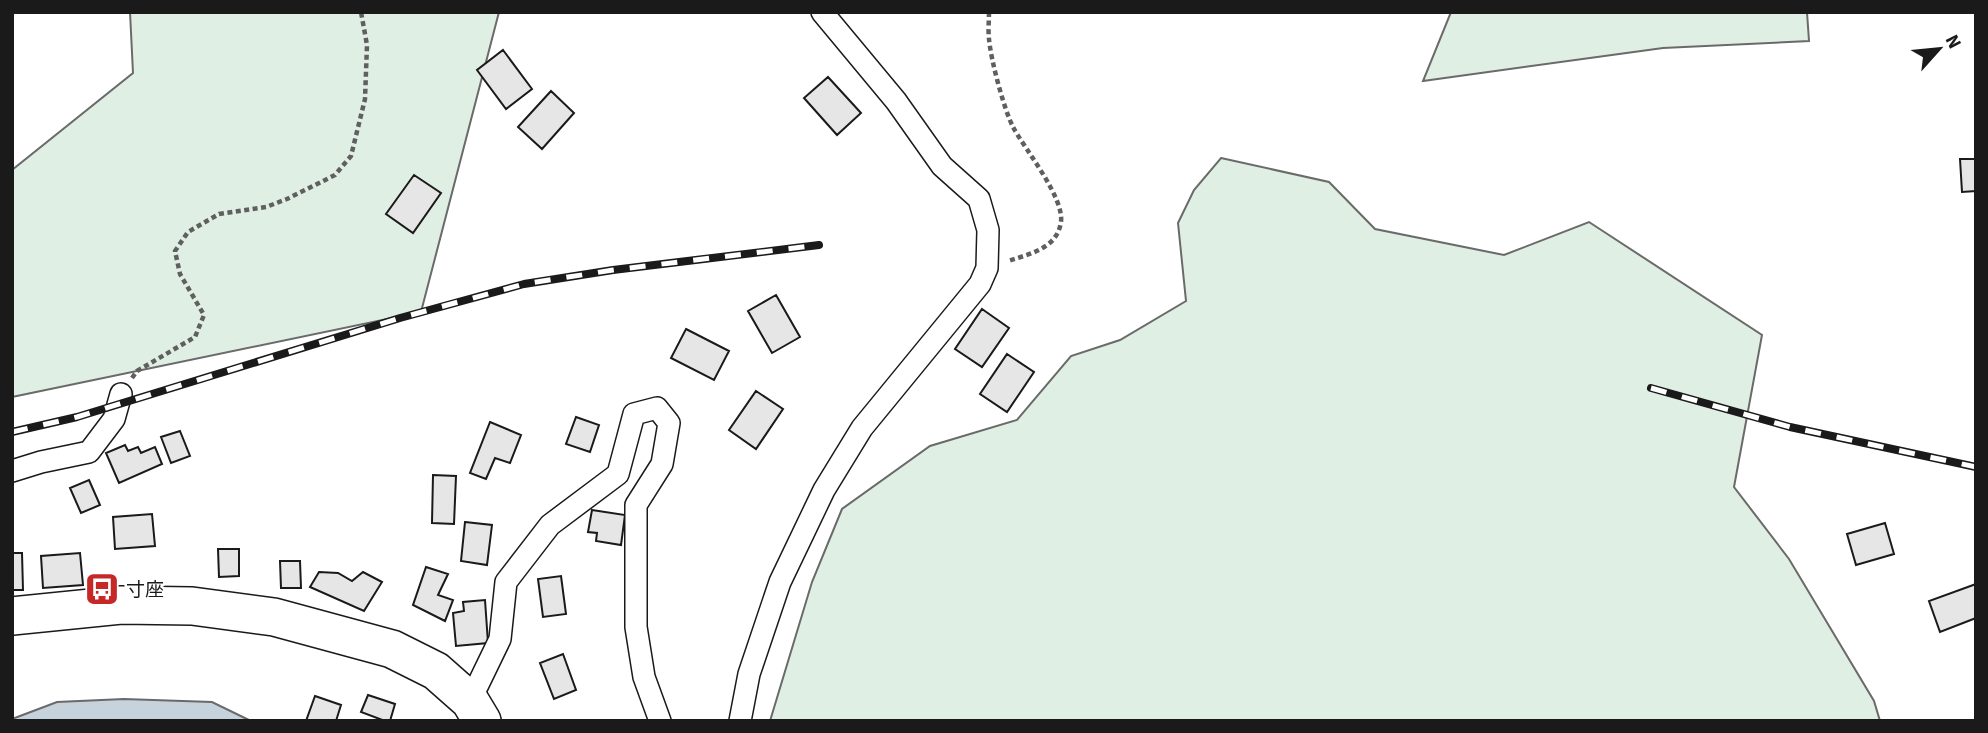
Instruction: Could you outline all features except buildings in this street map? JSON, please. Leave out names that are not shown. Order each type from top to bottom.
[{"type":"highway","points":[[12,616],[121,605],[192,606],[274,617],[393,649],[436,671],[476,711]]},
{"type":"street","points":[[740,721],[749,674],[780,582],[824,490],[862,428],[980,284],[987,268],[988,230],[979,200],[942,166],[896,101],[822,12]]},
{"type":"street","points":[[12,471],[89,452],[114,419],[121,394]]},
{"type":"street","points":[[476,711],[500,639],[506,582],[550,525],[618,474],[634,414],[657,408],[669,423],[662,464],[636,505],[636,627],[644,677],[660,721]]},
{"type":"path","points":[[121,394],[137,371],[195,337],[204,315],[180,274],[174,251],[188,232],[219,214],[266,207],[287,199],[335,175],[351,156],[365,99],[367,45],[361,12]]},
{"type":"path","points":[[987,268],[1040,250],[1055,239],[1060,224],[1060,208],[1012,125],[989,39],[989,12]]},
{"type":"green space","points":[[130,12],[499,12],[421,312],[12,397],[12,170],[133,73]]},
{"type":"green space","points":[[1451,12],[1807,12],[1809,41],[1663,48],[1423,81]]},
{"type":"green space","points":[[1221,158],[1329,182],[1375,229],[1504,255],[1589,222],[1762,335],[1734,487],[1789,559],[1874,701],[1880,721],[770,721],[812,582],[842,509],[930,446],[1017,420],[1071,356],[1120,340],[1186,301],[1178,223],[1194,190]]},
{"type":"shaded area","points":[[124,699],[212,702],[251,721],[12,721],[57,702]]},
{"type":"railway","points":[[12,432],[77,417],[400,318],[524,284],[613,270],[819,245]]},
{"type":"railway","points":[[1651,388],[1790,427],[1976,467]]},
{"type":"place","name":"寸座","points":[[102,589]]}]
